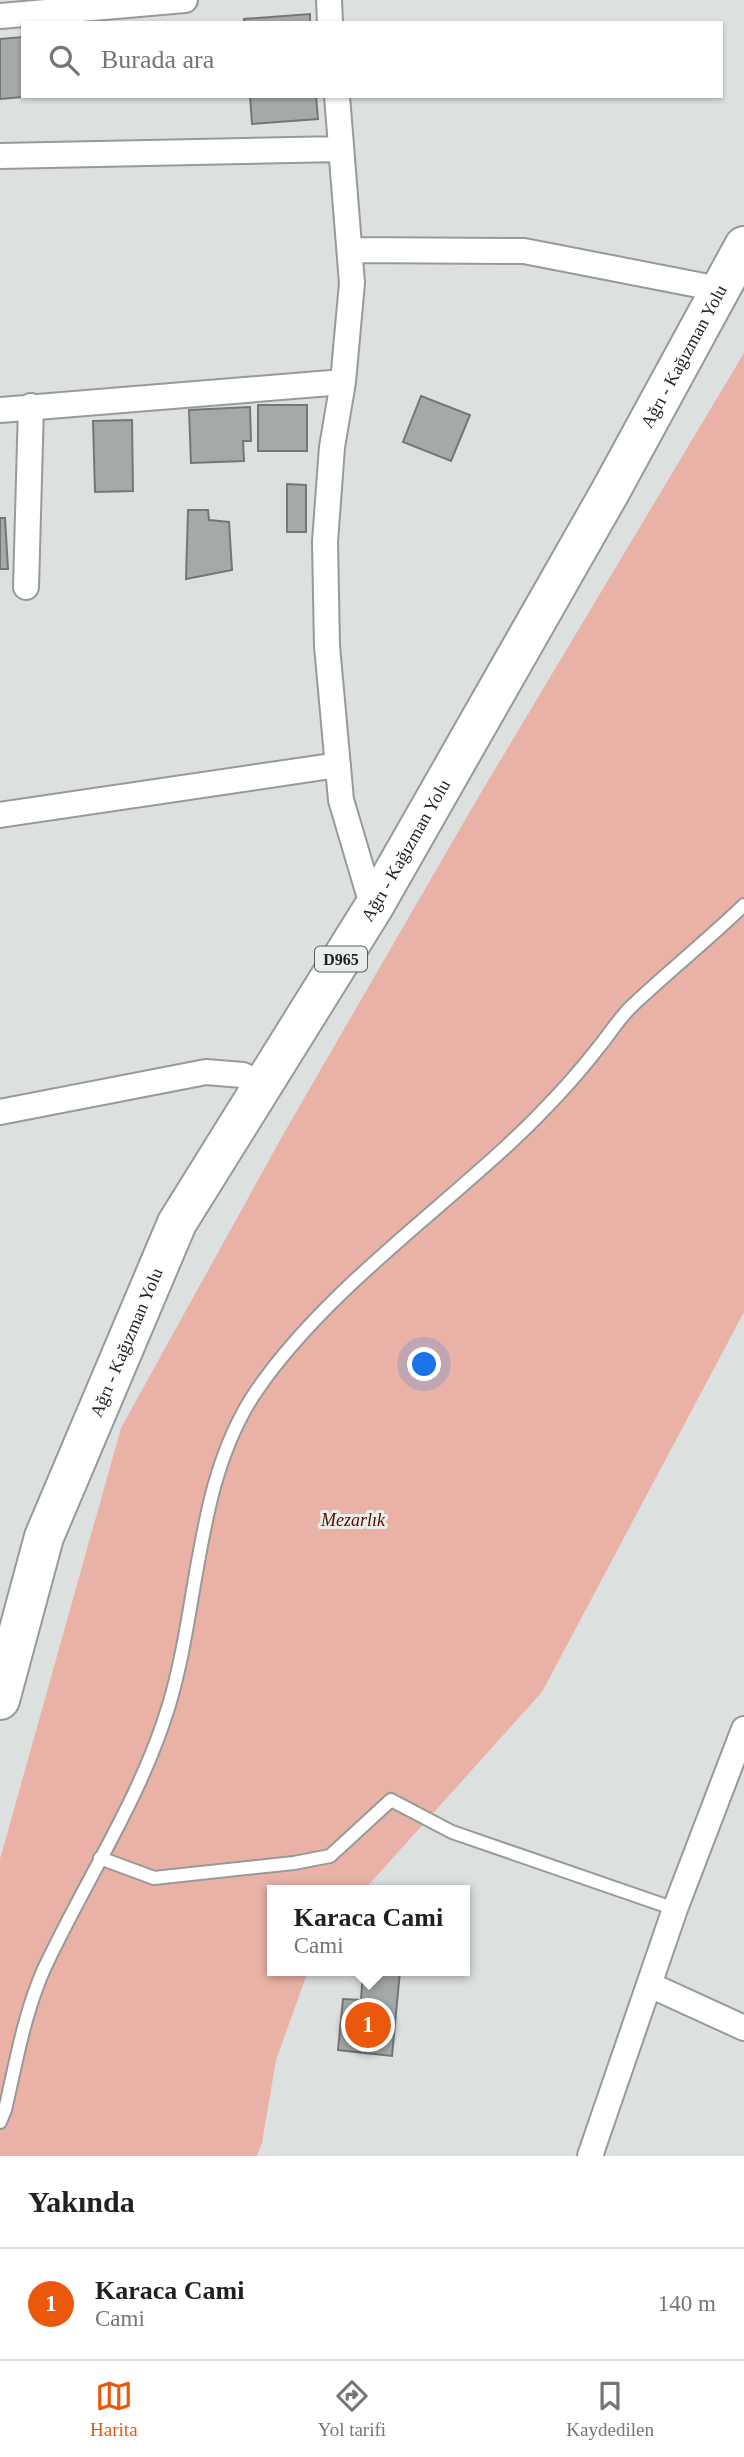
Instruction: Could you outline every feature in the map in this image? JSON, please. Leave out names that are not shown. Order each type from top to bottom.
[{"type":"main road","name":"Ağrı - Kağızman Yolu","points":[[0,1700],[44,1537],[177,1223],[373,908],[610,492],[744,246]]},
{"type":"street","points":[[0,16],[185,0]]},
{"type":"street","points":[[329,0],[330,21]]},
{"type":"street","points":[[337,98],[352,283],[343,382],[331,447],[325,542],[327,646],[341,800],[373,908]]},
{"type":"street","points":[[0,156],[341,149]]},
{"type":"street","points":[[350,250],[524,251],[719,289]]},
{"type":"street","points":[[0,410],[343,382]]},
{"type":"street","points":[[26,587],[31,406]]},
{"type":"street","points":[[0,815],[338,765]]},
{"type":"street","points":[[0,1112],[206,1072],[243,1075],[263,1085]]},
{"type":"street","points":[[590,2156],[676,1909],[744,1729]]},
{"type":"street","points":[[650,1985],[744,2028]]},
{"type":"lane","points":[[0,2122],[25,2022],[43,1973],[145,1768],[169,1704],[222,1458],[236,1423],[258,1387],[324,1312],[509,1144],[568,1084],[632,1004],[685,960],[744,905]]},
{"type":"lane","points":[[100,1858],[153,1878],[294,1863],[330,1856],[391,1800],[452,1832],[676,1909]]},
{"type":"green space","name":"Mezarlık","points":[[744,353],[744,1312],[542,1692],[368,1885],[267,1885],[267,1976],[306,1976],[276,2060],[262,2143],[257,2156],[0,2156],[0,1859],[121,1428],[284,1133],[476,801]]},
{"type":"building","points":[[310,14],[310,21],[244,19]]},
{"type":"building","points":[[21,37],[21,97],[0,99],[0,39]]},
{"type":"building","points":[[250,98],[316,98],[318,119],[252,124]]},
{"type":"building","points":[[421,396],[470,415],[451,461],[403,442]]},
{"type":"building","points":[[258,405],[307,405],[307,451],[258,451]]},
{"type":"building","points":[[250,407],[251,441],[243,441],[244,461],[191,463],[189,410]]},
{"type":"building","points":[[132,420],[133,491],[95,492],[93,421]]},
{"type":"building","points":[[287,484],[306,485],[306,532],[287,532]]},
{"type":"building","points":[[188,510],[208,510],[209,520],[229,522],[232,570],[186,579]]},
{"type":"building","points":[[0,518],[5,518],[8,569],[0,569]]},
{"type":"building","points":[[363,1976],[400,1976],[392,2056],[338,2050],[343,1999],[361,2000]]},
{"type":"place","name":"Karaca Cami","points":[[368,2025]]}]
